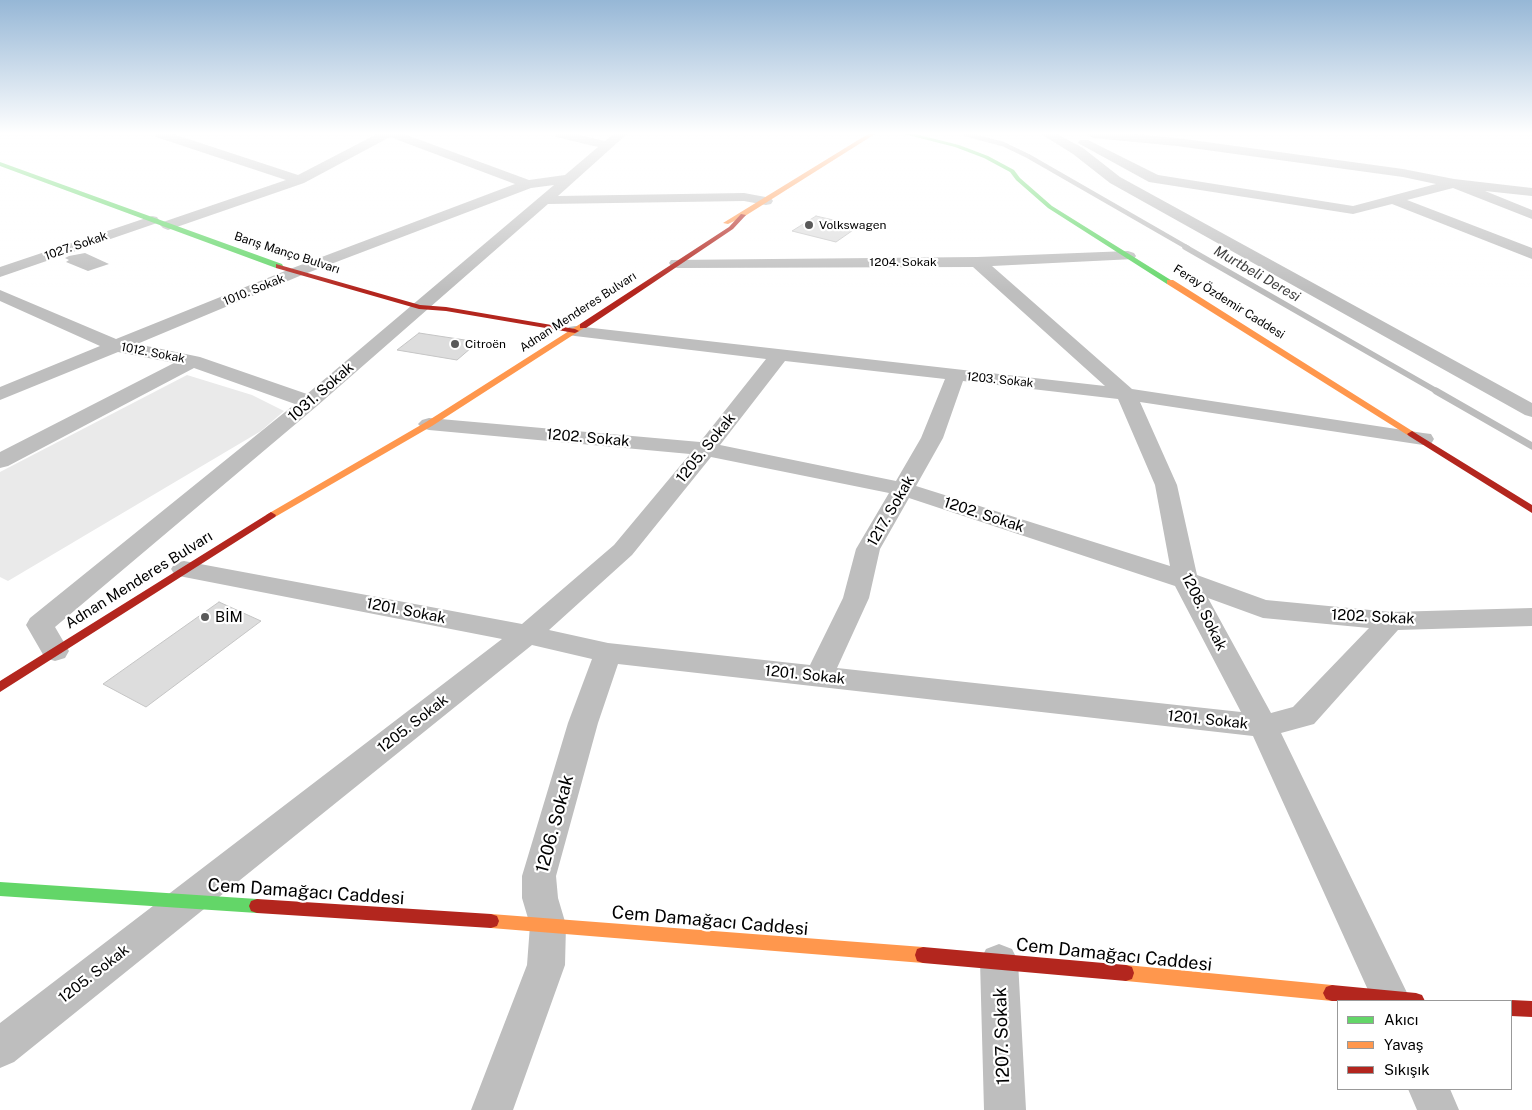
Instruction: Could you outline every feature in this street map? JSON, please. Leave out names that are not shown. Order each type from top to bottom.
[{"type":"main road","name":"Barış Manço Bulvarı","points":[[59,186],[296,272],[419,306],[550,327]]},
{"type":"main road","name":"Adnan Menderes Bulvarı","points":[[636,277],[720,225],[743,215],[789,186]]},
{"type":"main road","name":"Feray Özdemir Caddesi","points":[[1026,186],[1050,207],[1422,439],[1532,510]]},
{"type":"main road","name":"Adnan Menderes Bulvarı","points":[[556,344],[536,339],[550,327],[571,324],[677,263],[731,228],[743,215]]},
{"type":"main road","points":[[419,306],[438,316],[472,326]]},
{"type":"main road","name":"Adnan Menderes Bulvarı","points":[[0,687],[294,500],[429,424],[556,344],[571,324]]},
{"type":"main road","name":"Adnan Menderes Bulvarı","points":[[294,500],[375,442]]},
{"type":"main road","name":"Cem Damağacı Caddesi","points":[[0,889],[548,925],[999,962],[1390,1000]]},
{"type":"main road","points":[[1512,1008],[1532,1010]]},
{"type":"street","points":[[168,226],[282,186]]},
{"type":"street","name":"1010. Sokak","points":[[0,394],[296,272],[523,186]]},
{"type":"street","name":"1031. Sokak","points":[[56,651],[40,625],[310,402],[560,186]]},
{"type":"street","points":[[1125,186],[1532,411]]},
{"type":"street","points":[[1198,186],[1353,210],[1444,186]]},
{"type":"street","points":[[1461,186],[1532,215]]},
{"type":"street","points":[[1478,186],[1532,192]]},
{"type":"street","points":[[544,200],[744,197],[766,201]]},
{"type":"street","points":[[1394,200],[1532,254]]},
{"type":"street","points":[[38,243],[132,213]]},
{"type":"street","name":"1027. Sokak","points":[[0,272],[152,220]]},
{"type":"street","name":"1204. Sokak","points":[[677,263],[977,262],[1128,256]]},
{"type":"street","name":"1208. Sokak","points":[[977,262],[1126,394],[1166,485],[1185,580],[1263,726],[1400,1000]]},
{"type":"street","name":"1012. Sokak","points":[[0,295],[116,346],[193,361],[310,402]]},
{"type":"street","name":"1203. Sokak","points":[[571,324],[780,354],[1126,394],[1422,439]]},
{"type":"street","name":"1205. Sokak","points":[[0,1048],[527,634],[623,550],[706,449],[780,354]]},
{"type":"street","points":[[0,461],[193,361]]},
{"type":"street","name":"1217. Sokak","points":[[818,676],[856,598],[868,549],[932,438],[956,375]]},
{"type":"street","name":"1202. Sokak","points":[[429,424],[706,449],[903,489],[1185,580],[1263,610],[1391,621],[1532,617]]},
{"type":"street","name":"1201. Sokak","points":[[184,569],[527,634],[608,653],[1263,726],[1303,716],[1391,621]]},
{"type":"street","name":"1206. Sokak","points":[[492,1110],[546,965],[548,925],[540,898],[539,876],[583,724],[608,653]]},
{"type":"street","name":"1207. Sokak","points":[[999,962],[1005,1110]]},
{"type":"street","points":[[1429,1090],[1438,1110]]},
{"type":"shaded area","points":[[85,253],[109,264],[88,271],[66,262],[69,260],[65,258],[69,256]]},
{"type":"shaded area","points":[[187,375],[252,395],[284,411],[261,431],[8,581],[0,577],[0,472]]},
{"type":"building","points":[[816,216],[859,226],[836,242],[792,231]]},
{"type":"building","points":[[419,333],[478,342],[457,360],[397,350]]},
{"type":"building","points":[[219,602],[261,621],[146,707],[103,684]]},
{"type":"waterway","name":"Murtbeli Deresi","points":[[1080,186],[1188,248]]},
{"type":"waterway","name":"Murtbeli Deresi","points":[[1185,247],[1438,392]]},
{"type":"waterway","name":"Murtbeli Deresi","points":[[1436,391],[1532,446]]},
{"type":"traffic: fast","points":[[60,186],[279,266]]},
{"type":"traffic: fast","points":[[1026,186],[1050,207],[1170,282]]},
{"type":"traffic: fast","points":[[0,889],[257,906]]},
{"type":"traffic: slow","points":[[726,223],[743,215],[788,186]]},
{"type":"traffic: slow","points":[[1170,282],[1412,434]]},
{"type":"traffic: slow","points":[[271,515],[429,424],[583,326]]},
{"type":"traffic: slow","points":[[491,921],[923,955]]},
{"type":"traffic: slow","points":[[1126,973],[1332,993]]},
{"type":"traffic: jam","points":[[583,326],[731,228],[743,215]]},
{"type":"traffic: jam","points":[[279,266],[419,307],[446,309],[575,331]]},
{"type":"traffic: jam","points":[[1412,434],[1532,510]]},
{"type":"traffic: jam","points":[[0,687],[271,515]]},
{"type":"traffic: jam","points":[[257,906],[491,921]]},
{"type":"traffic: jam","points":[[923,955],[1126,973]]},
{"type":"traffic: jam","points":[[1332,993],[1406,1000]]},
{"type":"traffic: jam","points":[[1512,1008],[1532,1009]]},
{"type":"place","name":"Volkswagen","points":[[809,225]]},
{"type":"place","name":"Citroën","points":[[455,344]]},
{"type":"place","name":"BİM","points":[[205,617]]}]
